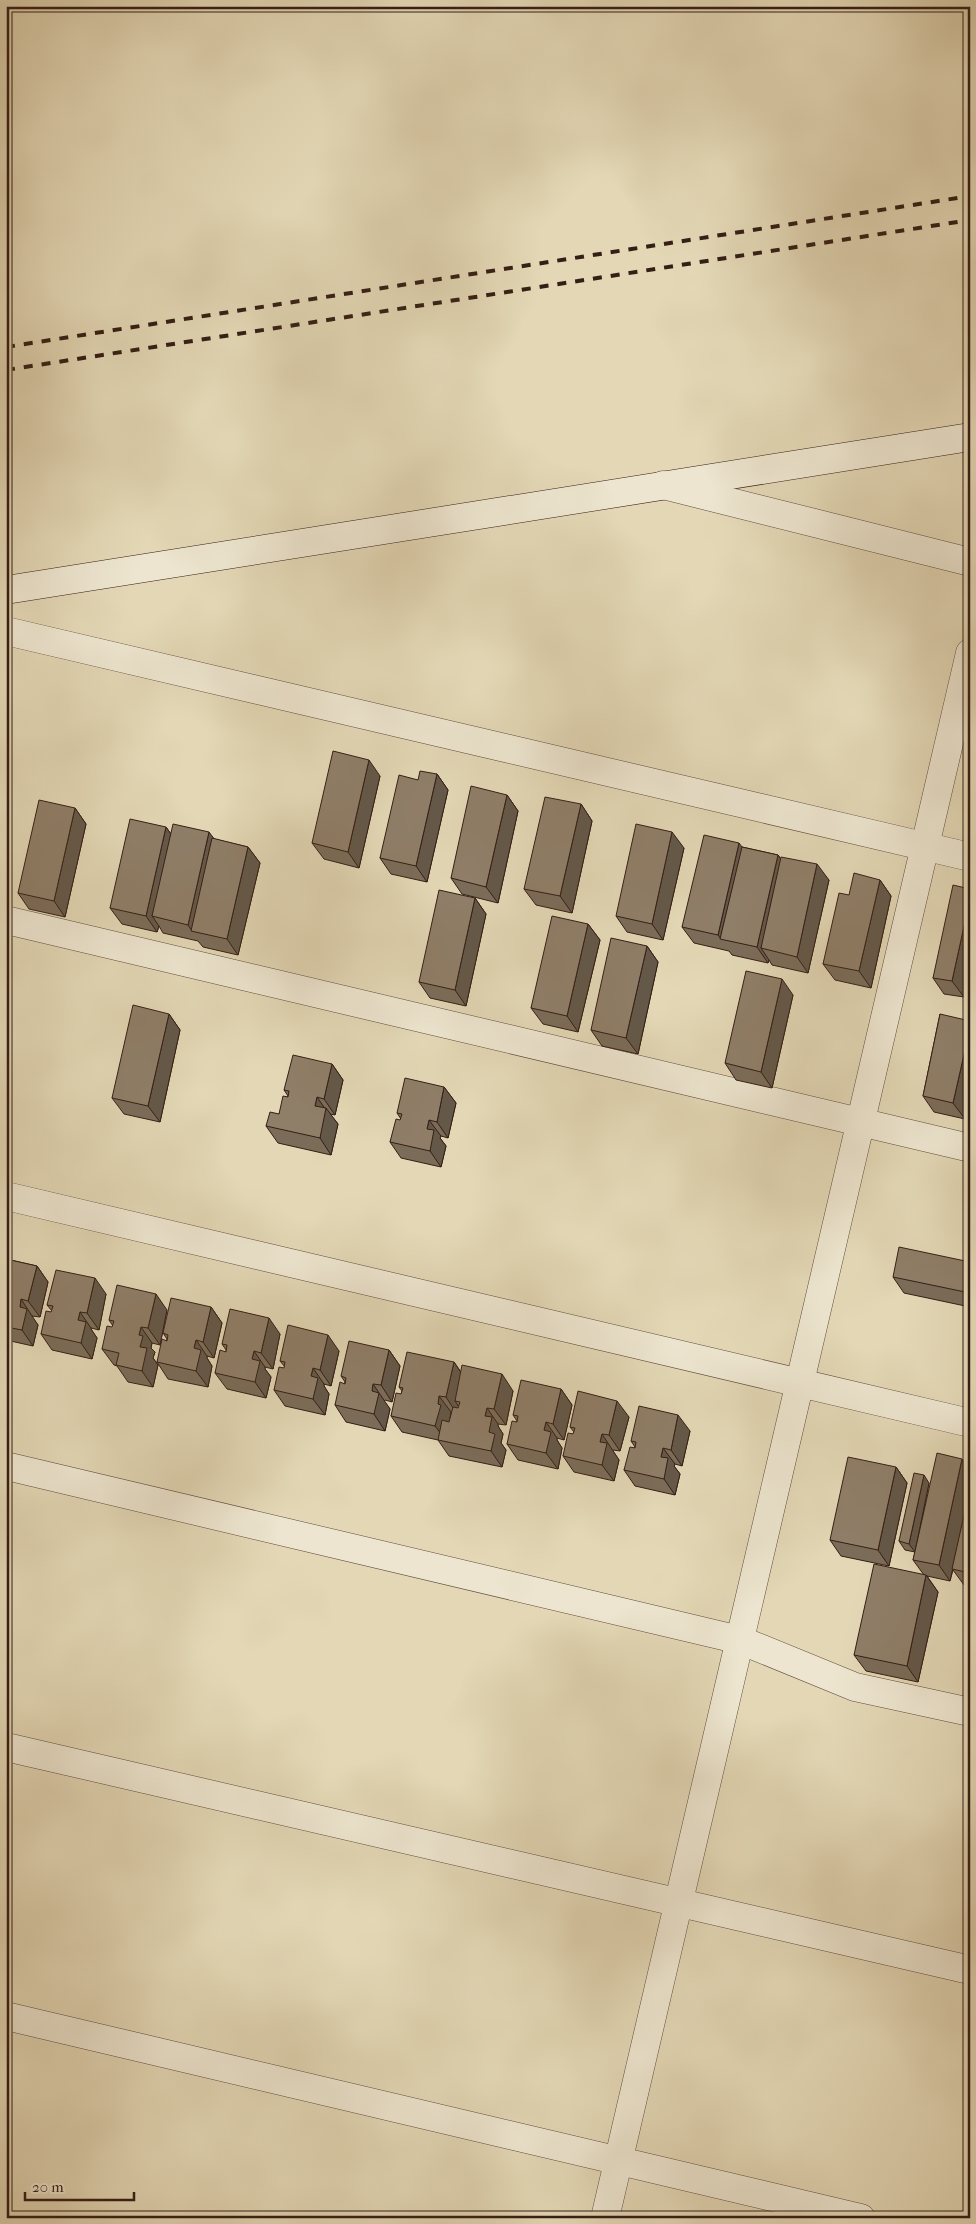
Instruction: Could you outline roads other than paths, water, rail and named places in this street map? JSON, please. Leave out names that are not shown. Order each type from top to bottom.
[{"type":"street","points":[[6,590],[970,437]]},
{"type":"street","points":[[663,485],[970,562]]},
{"type":"street","points":[[6,631],[970,857]]},
{"type":"street","points":[[605,2218],[970,654]]},
{"type":"street","points":[[6,920],[970,1148]]},
{"type":"street","points":[[6,1196],[970,1423]]},
{"type":"street","points":[[6,1466],[740,1640],[855,1687],[970,1712]]},
{"type":"street","points":[[6,1747],[970,1970]]},
{"type":"street","points":[[6,2016],[861,2218]]},
{"type":"railway","points":[[6,347],[970,196]]},
{"type":"railway","points":[[6,370],[970,220]]}]
